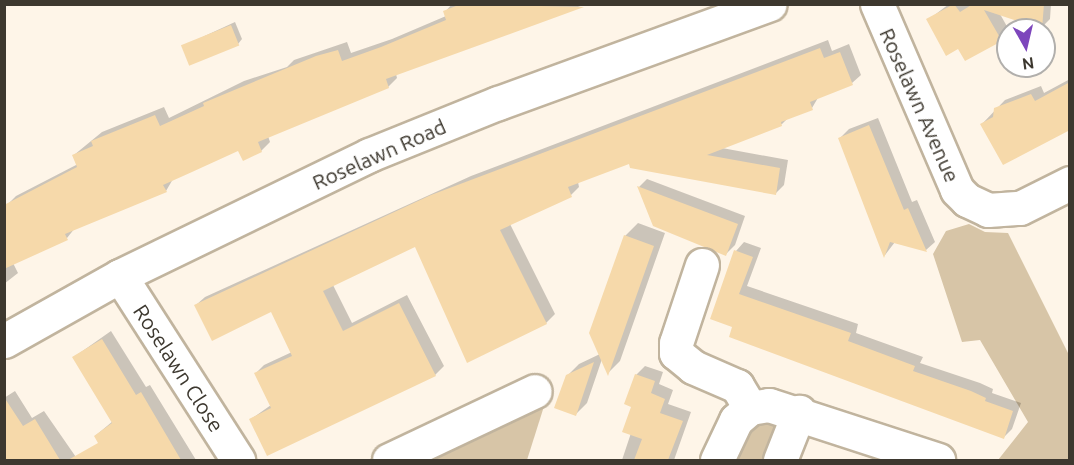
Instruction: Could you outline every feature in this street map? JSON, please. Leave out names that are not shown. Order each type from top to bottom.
[{"type":"street","name":"Roselawn Road","points":[[4,341],[120,276],[369,155],[500,102],[770,4]]},
{"type":"street","name":"Roselawn Avenue","points":[[877,4],[957,190],[967,200],[988,210],[1020,208],[1070,183]]},
{"type":"street","points":[[702,265],[676,343],[676,352],[693,367],[737,386],[750,408]]},
{"type":"street","name":"Roselawn Close","points":[[120,276],[238,460]]},
{"type":"street","points":[[389,460],[535,391]]},
{"type":"street","points":[[717,460],[730,427],[750,408],[769,405],[799,412],[938,460]]},
{"type":"street","points":[[780,460],[799,412]]},
{"type":"shaded area","points":[[969,224],[985,232],[1008,233],[1069,355],[1069,460],[998,460],[1028,422],[980,340],[962,342],[933,254],[946,231]]},
{"type":"shaded area","points":[[546,400],[527,460],[417,460]]},
{"type":"shaded area","points":[[772,421],[785,424],[771,460],[727,460],[752,427]]},
{"type":"building","points":[[461,4],[584,7],[386,79],[389,88],[258,142],[262,152],[243,161],[238,151],[163,185],[167,192],[65,234],[68,240],[4,269],[4,205],[77,167],[72,155],[93,146],[91,141],[155,115],[160,126],[204,106],[203,103],[316,56],[338,50],[342,61],[381,47],[446,20],[443,11]]},
{"type":"building","points":[[954,4],[960,12],[973,4],[1044,4],[1043,18],[1008,18],[984,10],[996,31],[996,44],[965,61],[958,49],[946,56],[926,19]]},
{"type":"building","points":[[231,25],[239,45],[189,66],[181,45]]},
{"type":"building","points":[[820,48],[824,58],[840,52],[853,85],[810,102],[813,110],[781,122],[782,126],[707,155],[780,168],[776,195],[630,168],[629,164],[568,187],[572,197],[500,230],[547,324],[467,363],[415,247],[323,291],[343,331],[399,303],[436,376],[267,456],[249,419],[271,408],[254,373],[292,356],[271,312],[212,341],[194,305],[431,195]]},
{"type":"building","points":[[1070,82],[1070,130],[1003,165],[980,124],[993,117],[994,108],[1031,94],[1035,101]]},
{"type":"building","points":[[869,125],[904,210],[908,208],[927,252],[890,242],[884,258],[838,138]]},
{"type":"building","points":[[637,186],[738,224],[726,256],[653,226]]},
{"type":"building","points":[[624,235],[654,246],[608,376],[589,333]]},
{"type":"building","points":[[734,250],[753,257],[739,294],[851,333],[848,341],[915,366],[913,371],[971,391],[986,398],[985,401],[1013,411],[1004,439],[729,337],[732,327],[710,319]]},
{"type":"building","points":[[102,339],[136,395],[141,392],[181,460],[68,460],[98,443],[94,436],[112,423],[72,357]]},
{"type":"building","points":[[594,362],[576,416],[554,408],[566,375]]},
{"type":"building","points":[[635,374],[655,381],[651,393],[665,399],[660,413],[683,421],[668,460],[634,460],[642,439],[622,432],[631,407],[624,404]]},
{"type":"building","points":[[4,397],[23,426],[35,419],[60,460],[4,460]]}]
